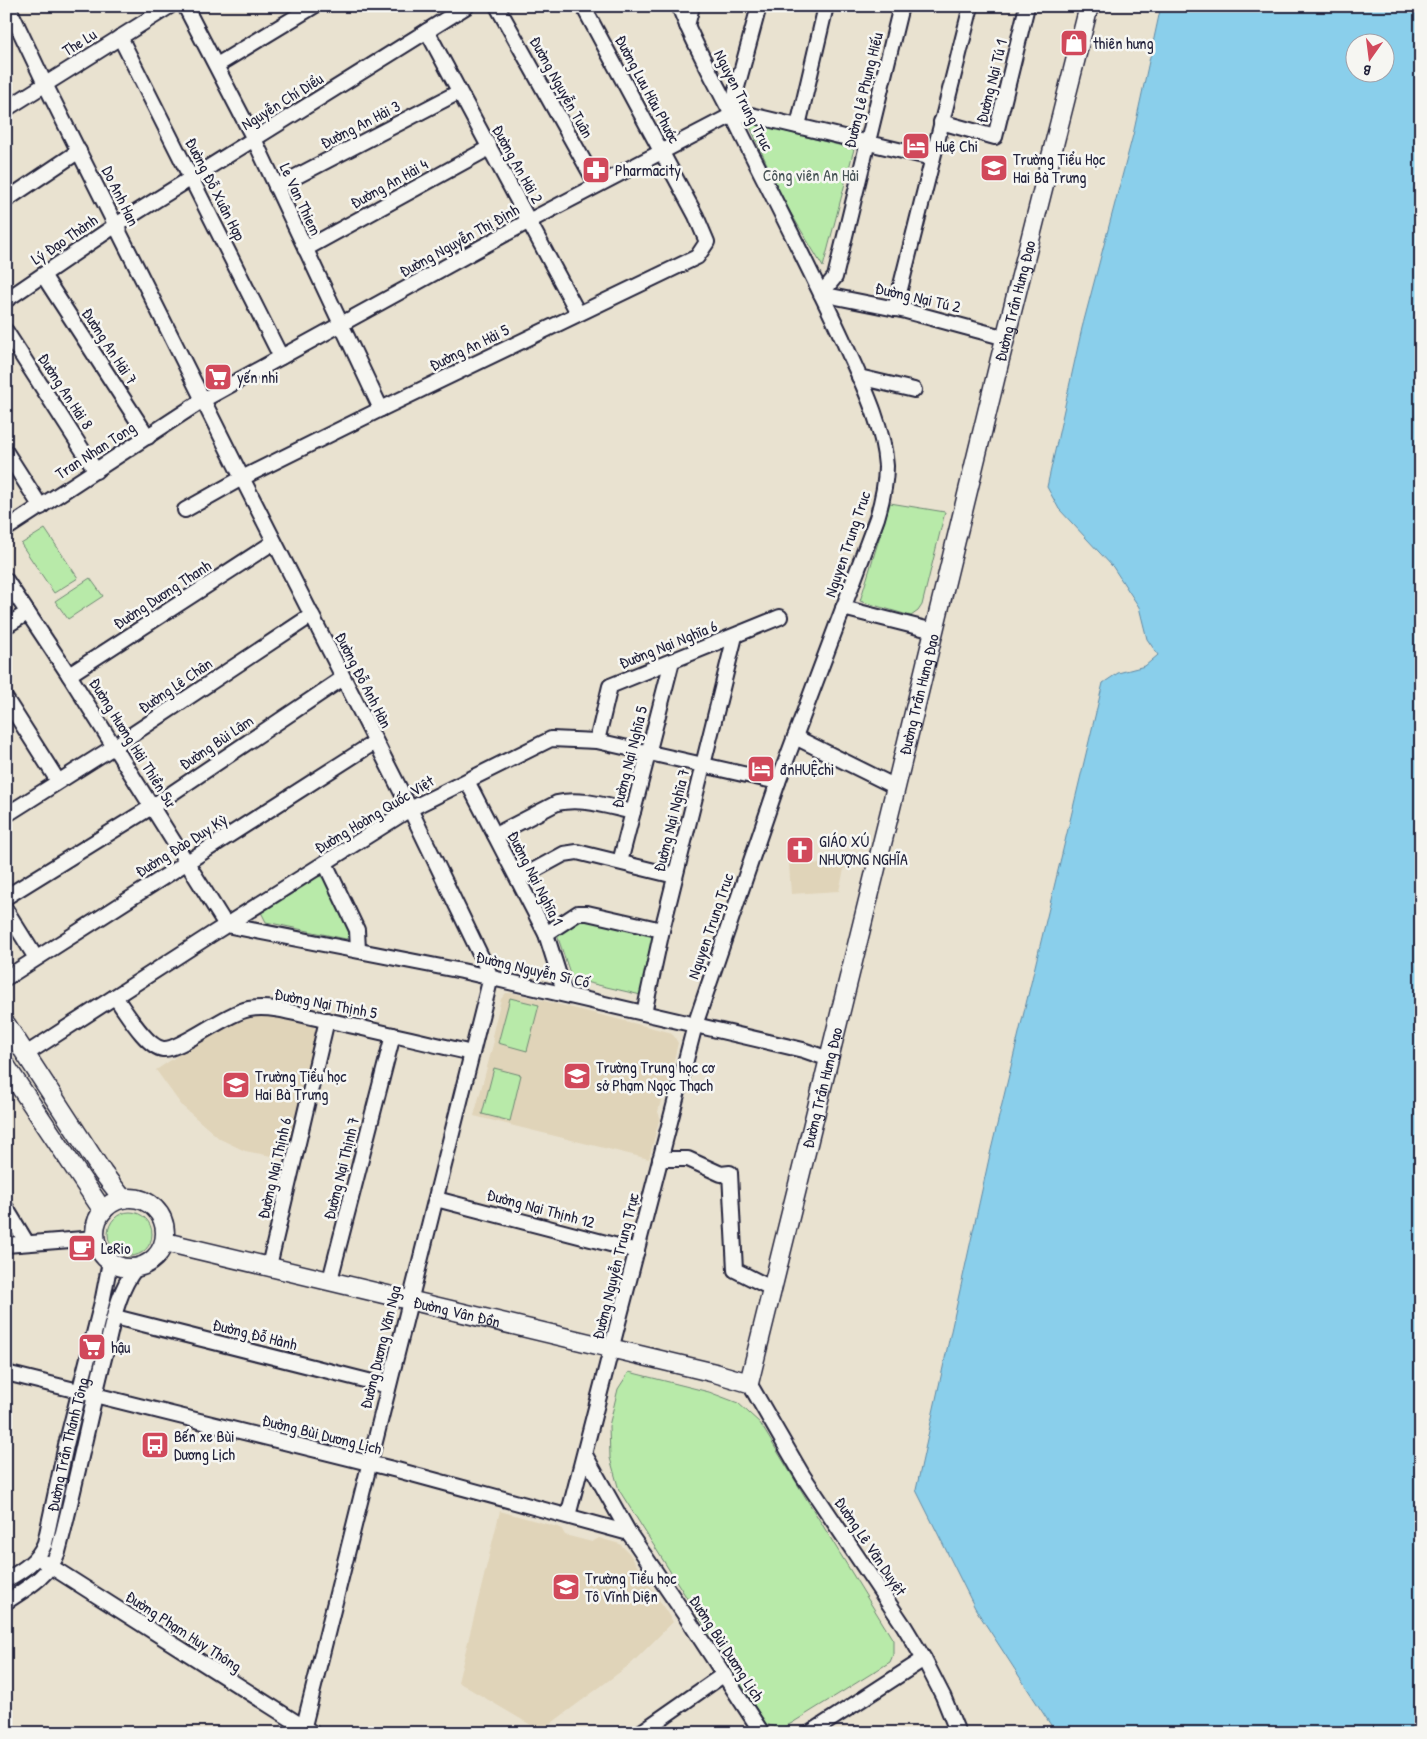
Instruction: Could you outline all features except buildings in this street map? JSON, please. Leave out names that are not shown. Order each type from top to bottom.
[{"type":"main road","name":"Đường Trần Hưng Đạo","points":[[749,1383],[1089,6]]},
{"type":"main road","points":[[6,1024],[103,1173],[123,1199]]},
{"type":"main road","points":[[6,1066],[104,1211]]},
{"type":"main road","points":[[123,1199],[135,1199],[146,1202],[156,1209],[166,1230],[165,1242],[161,1251],[146,1265],[136,1268],[127,1268],[110,1262],[98,1247],[96,1238],[98,1219],[112,1203],[123,1199]]},
{"type":"main road","name":"Đường Vân Đồn","points":[[165,1242],[612,1348],[749,1383]]},
{"type":"street","name":"Do Anh Han","points":[[8,6],[203,400]]},
{"type":"street","name":"The Lu","points":[[6,109],[170,6]]},
{"type":"street","name":"Le Van Thiem","points":[[185,6],[254,139],[381,409]]},
{"type":"street","points":[[217,65],[314,6]]},
{"type":"street","name":"Nguyễn Chí Diểu","points":[[116,225],[466,6]]},
{"type":"street","name":"Đường Nguyễn Tuân","points":[[497,6],[597,185]]},
{"type":"street","name":"Đường Lưu Hữu Phước","points":[[584,6],[696,216],[707,242]]},
{"type":"street","name":"Nguyen Trung Truc","points":[[679,6],[720,93],[734,114],[742,135],[860,377],[880,435],[886,465],[885,485],[877,518],[794,737],[695,1025]]},
{"type":"street","points":[[687,26],[692,6]]},
{"type":"street","points":[[758,6],[736,91],[734,114],[751,115],[932,158]]},
{"type":"street","points":[[798,126],[826,6]]},
{"type":"street","name":"Đường Lê Phụng Hiếu","points":[[821,294],[834,276],[901,6]]},
{"type":"street","points":[[895,309],[971,6]]},
{"type":"street","name":"Đường Nại Tú 1","points":[[941,122],[995,137],[1027,6]]},
{"type":"street","name":"Đường An Hải 2","points":[[427,31],[578,313]]},
{"type":"street","name":"Đường Đỗ Xuân Hợp","points":[[120,37],[280,357]]},
{"type":"street","name":"Đường An Hải 3","points":[[276,187],[459,92]]},
{"type":"street","name":"Đường Nguyễn Thị Định","points":[[203,400],[529,221],[734,114]]},
{"type":"street","name":"Đường An Hải 4","points":[[305,248],[489,148]]},
{"type":"street","points":[[6,200],[79,152]]},
{"type":"street","name":"Lý Đạo Thành","points":[[6,300],[116,225]]},
{"type":"street","name":"Đường An Hải 5","points":[[184,510],[242,478],[381,409],[697,257],[707,242]]},
{"type":"street","name":"Đường An Hải 7","points":[[42,274],[148,437]]},
{"type":"street","name":"Đường Nại Tú 2","points":[[821,294],[895,309],[1006,338]]},
{"type":"street","name":"Đường An Hải 8","points":[[6,331],[96,471]]},
{"type":"street","points":[[860,377],[914,390]]},
{"type":"street","name":"Tran Nhan Tong","points":[[6,529],[203,400]]},
{"type":"street","name":"Đường Đỗ Anh Hàn","points":[[203,400],[410,809],[491,977]]},
{"type":"street","points":[[6,452],[41,507]]},
{"type":"street","name":"Đường Dương Thanh","points":[[69,675],[274,542]]},
{"type":"street","name":"Đường Hương Hải Thiền Sư","points":[[6,580],[115,746],[226,925]]},
{"type":"street","points":[[843,608],[934,630]]},
{"type":"street","points":[[6,626],[27,613]]},
{"type":"street","name":"Đường Lê Chân","points":[[6,815],[115,746],[312,616]]},
{"type":"street","name":"Đường Nại Nghĩa 6","points":[[597,741],[610,686],[780,617]]},
{"type":"street","name":"Đường Nại Nghĩa 7","points":[[644,1013],[675,876],[735,636]]},
{"type":"street","name":"Đường Nại Nghĩa 5","points":[[620,862],[672,661]]},
{"type":"street","name":"Đường Bùi Lâm","points":[[6,897],[153,806],[343,678]]},
{"type":"street","points":[[6,699],[58,781]]},
{"type":"street","points":[[794,737],[896,788]]},
{"type":"street","name":"Đường Hoàng Quốc Việt","points":[[26,1054],[410,809],[551,739],[597,741],[778,782]]},
{"type":"street","name":"Đường Đào Duy Kỳ","points":[[6,978],[375,742]]},
{"type":"street","name":"Đường Nại Nghĩa 1","points":[[467,781],[546,934],[565,994]]},
{"type":"street","points":[[495,835],[567,800],[577,800],[633,812]]},
{"type":"street","points":[[518,879],[564,854],[577,852],[675,876]]},
{"type":"street","points":[[325,863],[357,930],[358,950]]},
{"type":"street","points":[[6,910],[36,958]]},
{"type":"street","points":[[546,934],[578,913],[587,913],[662,930]]},
{"type":"street","name":"Đường Nguyễn Sĩ Cố","points":[[226,925],[491,977],[802,1050],[828,1059]]},
{"type":"street","name":"Đường Dương Văn Nga","points":[[304,1731],[388,1386],[491,977]]},
{"type":"street","name":"Đường Nại Thịnh 5","points":[[115,996],[151,1043],[162,1049],[174,1047],[233,1014],[261,1008],[328,1020],[472,1053]]},
{"type":"street","name":"Đường Nại Thịnh 6","points":[[269,1266],[328,1020]]},
{"type":"street","name":"Đường Nguyễn Trung Trực","points":[[568,1516],[695,1025]]},
{"type":"street","name":"Đường Nại Thịnh 7","points":[[330,1280],[393,1035]]},
{"type":"street","points":[[660,1159],[688,1159],[721,1174],[730,1173],[735,1270],[773,1289]]},
{"type":"street","name":"Đường Nại Thịnh 12","points":[[436,1199],[637,1251]]},
{"type":"street","points":[[6,1208],[28,1243]]},
{"type":"street","points":[[6,1245],[96,1238]]},
{"type":"street","name":"Đường Trần Thánh Tông","points":[[6,1580],[28,1567],[38,1557],[48,1533],[66,1445],[103,1298],[110,1262]]},
{"type":"street","points":[[6,1602],[42,1577],[51,1567],[58,1552],[118,1302],[128,1278],[136,1268]]},
{"type":"street","name":"Đường Đỗ Hành","points":[[115,1317],[388,1386]]},
{"type":"street","name":"Đường Bùi Dương Lịch","points":[[6,1373],[369,1463],[629,1533]]},
{"type":"street","name":"Đường Lê Văn Duyệt","points":[[749,1383],[803,1476],[904,1626],[924,1659],[943,1696],[958,1733]]},
{"type":"street","name":"Đường Bùi Dương Lịch","points":[[585,1455],[629,1533],[762,1733]]},
{"type":"street","name":"Đường Phạm Huy Thông","points":[[38,1557],[304,1731]]},
{"type":"street","points":[[810,1733],[924,1659]]},
{"type":"street","points":[[640,1733],[723,1675]]},
{"type":"shaded area","points":[[789,864],[845,865],[839,891],[791,894]]},
{"type":"shaded area","name":"Trường Trung học cơ sở Phạm Ngọc Thạch","points":[[506,993],[513,993],[669,1032],[674,1036],[678,1043],[668,1085],[664,1088],[658,1112],[660,1117],[649,1159],[474,1116],[494,1041],[492,1036],[501,999]]},
{"type":"shaded area","name":"Trường Tiểu học Hai Bà Trưng","points":[[255,1017],[272,1017],[313,1026],[318,1033],[287,1159],[245,1151],[220,1139],[182,1106],[156,1070],[224,1025]]},
{"type":"shaded area","name":"Trường Tiểu học Tô Vĩnh Diện","points":[[500,1511],[561,1528],[565,1535],[592,1542],[599,1538],[620,1544],[629,1553],[673,1622],[632,1663],[541,1731],[458,1682]]},
{"type":"green space","name":"Công viên An Hải","points":[[748,122],[854,149],[823,267],[783,200]]},
{"type":"green space","points":[[890,503],[945,512],[922,605],[911,616],[860,601]]},
{"type":"green space","points":[[45,529],[78,578],[54,593],[21,544]]},
{"type":"green space","points":[[90,578],[103,596],[68,619],[55,601]]},
{"type":"green space","points":[[315,876],[323,877],[351,934],[346,939],[266,922],[260,910]]},
{"type":"green space","points":[[577,918],[585,918],[656,934],[641,995],[572,979],[556,932]]},
{"type":"green space","points":[[510,998],[539,1005],[527,1051],[498,1043]]},
{"type":"green space","points":[[494,1068],[521,1075],[510,1121],[482,1114]]},
{"type":"green space","points":[[134,1212],[146,1218],[151,1225],[151,1243],[146,1250],[139,1255],[126,1256],[118,1253],[111,1246],[108,1230],[111,1222],[118,1215]]},
{"type":"green space","points":[[629,1372],[709,1392],[738,1403],[760,1423],[893,1640],[893,1655],[890,1662],[781,1729],[766,1724],[619,1490],[610,1458],[609,1426],[618,1389]]},
{"type":"water","points":[[1161,6],[1421,6],[1421,1733],[1056,1733],[975,1608],[916,1490],[990,1154],[1103,683],[1118,673],[1145,666],[1158,655],[1147,639],[1139,607],[1113,567],[1059,509],[1047,487],[1082,328],[1133,135]]},
{"type":"place","name":"thiên hưng","points":[[1074,43]]},
{"type":"place","name":"Huệ Chi","points":[[916,146]]},
{"type":"place","name":"Trường Tiểu Học Hai Bà Trưng","points":[[994,168]]},
{"type":"place","name":"Pharmacity","points":[[596,170]]},
{"type":"place","name":"yến nhi","points":[[218,377]]},
{"type":"place","name":"đnHUỆchi","points":[[761,769]]},
{"type":"place","name":"GIÁO XÚ NHƯỢNG NGHĨA","points":[[800,850]]},
{"type":"place","name":"Trường Trung học cơ sở Phạm Ngọc Thạch","points":[[577,1076]]},
{"type":"place","name":"Trường Tiểu học Hai Bà Trưng","points":[[236,1085]]},
{"type":"place","name":"LeRio","points":[[82,1248]]},
{"type":"place","name":"hậu","points":[[92,1347]]},
{"type":"place","name":"Bến xe Bùi Dương Lịch","points":[[155,1445]]},
{"type":"place","name":"Trường Tiểu học Tô Vĩnh Diện","points":[[566,1587]]}]
